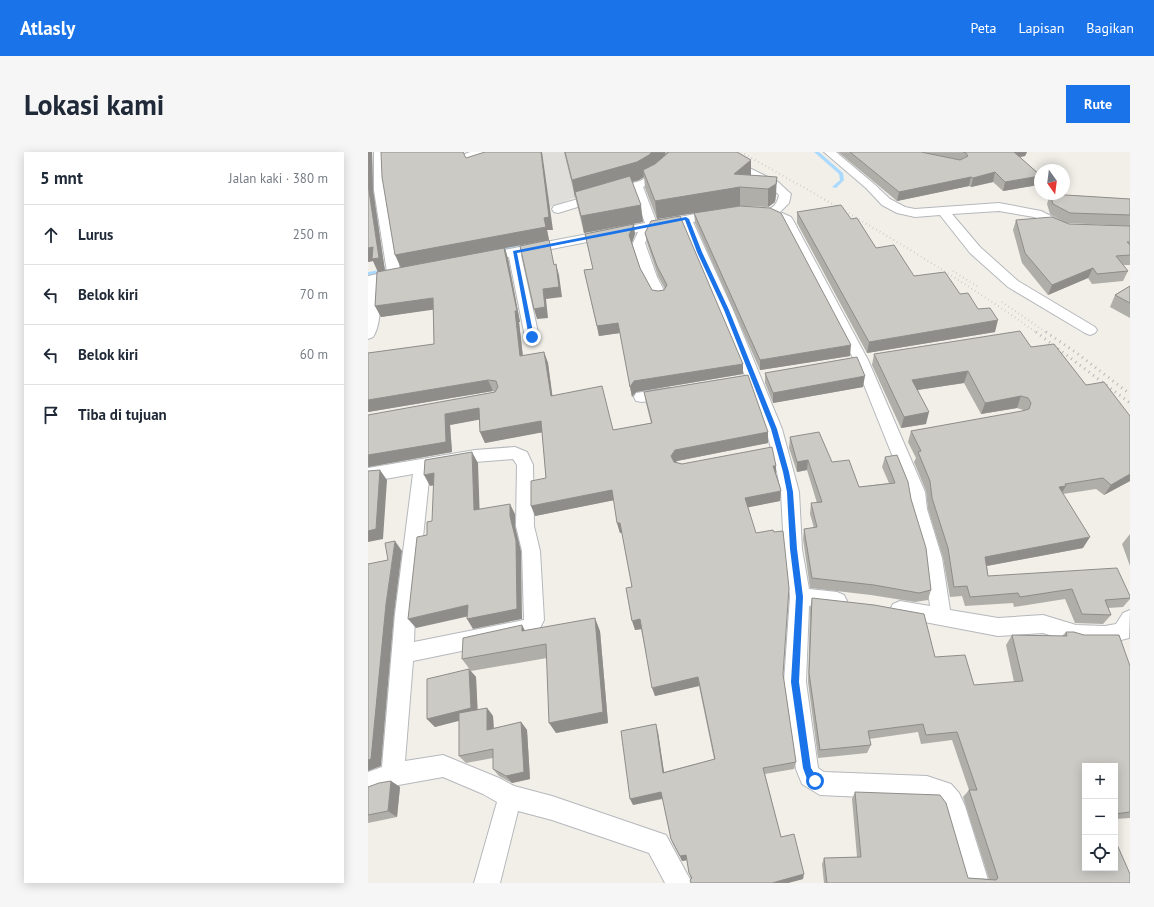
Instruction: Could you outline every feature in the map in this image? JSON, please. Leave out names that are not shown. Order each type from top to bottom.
[{"type":"street","points":[[379,152],[380,190],[394,274]]},
{"type":"street","points":[[459,160],[480,152]]},
{"type":"street","points":[[829,152],[892,206],[915,213],[999,206],[1037,214],[1059,226],[1080,229]]},
{"type":"street","points":[[716,155],[774,184],[785,194],[786,199],[771,213]]},
{"type":"street","points":[[558,209],[637,185],[655,177],[665,165],[672,162]]},
{"type":"street","points":[[637,185],[650,225]]},
{"type":"street","points":[[748,211],[771,213],[787,220],[902,436],[916,492],[918,509],[933,558],[941,616]]},
{"type":"street","points":[[943,211],[975,250],[1013,284],[1090,330]]},
{"type":"street","points":[[469,261],[650,225],[732,212]]},
{"type":"street","points":[[686,219],[726,310],[774,429],[772,450],[790,492],[793,549],[800,597],[795,682],[807,768],[810,776],[820,783],[927,788],[943,791],[953,806],[976,883]]},
{"type":"street","points":[[650,225],[638,241],[638,245],[650,277],[660,296]]},
{"type":"street","points":[[514,252],[532,337]]},
{"type":"street","points":[[368,334],[372,315],[371,279],[409,272]]},
{"type":"street","points":[[642,398],[686,390]]},
{"type":"street","points":[[368,475],[475,456],[515,453],[521,456],[525,465],[525,526],[531,551],[534,620],[531,626],[524,629],[403,654]]},
{"type":"street","points":[[393,774],[405,614],[422,466]]},
{"type":"street","points":[[800,597],[850,603]]},
{"type":"street","points":[[886,608],[941,616],[998,627],[1043,624],[1076,634],[1105,635],[1122,632],[1130,620]]},
{"type":"street","points":[[368,784],[393,774],[443,766],[491,786],[510,797],[552,808],[657,844],[679,883]]},
{"type":"street","points":[[487,883],[510,797]]},
{"type":"shaded area","points":[[496,152],[672,152],[668,161],[533,214]]},
{"type":"building","points":[[381,152],[463,152],[466,158],[485,152],[541,152],[549,217],[544,218],[546,227],[395,255],[382,177]]},
{"type":"building","points":[[565,152],[652,152],[637,162],[572,180]]},
{"type":"building","points":[[669,152],[737,152],[751,160],[734,174],[777,177],[776,184],[768,189],[740,187],[655,201],[643,170],[655,164]]},
{"type":"building","points":[[850,152],[921,152],[960,160],[968,156],[965,152],[1014,152],[1034,170],[1034,177],[1005,182],[995,172],[973,178],[971,177],[899,192]]},
{"type":"building","points":[[630,176],[641,205],[581,216],[575,192]]},
{"type":"building","points":[[368,184],[379,258],[372,259],[373,247],[368,248]]},
{"type":"building","points":[[1070,195],[1130,199],[1130,215],[1070,213],[1053,204],[1052,200],[1070,200]]},
{"type":"building","points":[[841,205],[851,219],[857,218],[876,248],[894,245],[914,276],[945,272],[960,294],[968,293],[978,309],[990,308],[998,320],[869,342],[797,212]]},
{"type":"building","points":[[740,206],[770,208],[781,213],[851,345],[760,360],[694,213]]},
{"type":"building","points":[[680,216],[743,364],[634,381],[630,387],[618,323],[597,326],[584,270],[593,269],[585,234],[634,224],[629,235],[640,268],[652,290],[664,290],[667,285],[657,266],[645,233],[651,221]]},
{"type":"building","points":[[1052,217],[1069,224],[1130,226],[1130,242],[1127,242],[1130,245],[1130,255],[1116,256],[1128,271],[1097,274],[1093,268],[1052,285],[1025,253],[1016,220]]},
{"type":"building","points":[[549,240],[554,265],[556,264],[559,287],[543,289],[545,307],[534,309],[520,246]]},
{"type":"building","points":[[504,248],[517,311],[515,311],[520,356],[544,352],[551,396],[602,386],[613,430],[652,423],[644,392],[748,375],[768,432],[675,450],[671,456],[674,462],[682,464],[772,447],[776,466],[773,466],[781,491],[745,498],[756,533],[773,530],[774,532],[783,531],[789,588],[783,674],[796,762],[763,768],[781,837],[794,834],[804,874],[772,883],[691,883],[690,880],[692,878],[689,873],[686,855],[680,856],[671,839],[661,792],[630,799],[621,731],[656,724],[663,773],[715,759],[698,677],[652,688],[640,619],[632,621],[626,588],[632,587],[620,523],[617,523],[612,490],[531,506],[531,481],[546,478],[541,421],[480,432],[479,408],[445,414],[446,442],[368,455],[368,415],[495,392],[498,387],[496,381],[488,380],[368,400],[368,353],[434,344],[433,298],[375,306],[377,272]]},
{"type":"building","points":[[1130,286],[1130,303],[1115,295]]},
{"type":"building","points":[[1020,331],[1031,347],[1054,344],[1086,385],[1104,382],[1130,416],[1130,474],[1111,485],[1103,478],[1065,484],[1066,486],[1059,487],[1090,537],[985,557],[988,576],[1117,568],[1130,598],[1105,600],[1111,615],[1082,614],[1072,589],[1020,597],[1018,593],[970,597],[967,586],[954,587],[948,548],[932,498],[930,481],[918,452],[921,451],[911,431],[1022,411],[1029,409],[1031,403],[1028,398],[1021,396],[985,403],[968,371],[912,380],[929,412],[904,417],[874,354]]},
{"type":"building","points":[[857,357],[865,376],[773,393],[765,373]]},
{"type":"building","points":[[819,432],[832,462],[849,460],[859,487],[895,483],[885,457],[897,455],[908,482],[911,499],[926,548],[931,590],[919,593],[874,585],[812,578],[804,529],[817,527],[811,503],[822,502],[808,460],[797,462],[790,437]]},
{"type":"building","points":[[472,452],[474,510],[510,504],[510,516],[516,541],[517,609],[467,619],[468,605],[408,619],[417,537],[427,535],[427,522],[432,521],[434,473],[424,475],[425,460]]},
{"type":"building","points":[[380,470],[376,529],[368,531],[368,471]]},
{"type":"building","points":[[395,541],[386,604],[371,759],[368,760],[368,564],[388,560],[385,543]]},
{"type":"building","points":[[812,598],[874,605],[924,614],[935,657],[965,655],[974,685],[1023,681],[1012,635],[1067,636],[1066,632],[1074,632],[1084,635],[1119,635],[1130,666],[1130,812],[1118,814],[1118,763],[1082,763],[1082,871],[1118,871],[1118,847],[1130,874],[1130,883],[827,883],[824,858],[861,857],[855,792],[940,795],[946,803],[968,878],[996,880],[998,878],[969,790],[977,790],[957,732],[926,735],[923,724],[868,731],[871,745],[820,750],[809,673]]},
{"type":"building","points":[[595,618],[603,712],[549,723],[546,644],[462,659],[463,638],[522,625],[522,631]]},
{"type":"building","points":[[469,669],[471,708],[427,719],[427,679]]},
{"type":"building","points":[[487,708],[487,730],[521,722],[524,772],[506,776],[493,769],[493,749],[459,756],[459,713]]},
{"type":"building","points":[[391,781],[388,811],[368,815],[368,787]]},
{"type":"waterway","points":[[816,152],[841,174],[842,180],[834,187]]},
{"type":"waterway","points":[[497,251],[528,245]]},
{"type":"waterway","points":[[368,274],[387,271]]},
{"type":"railway","points":[[741,152],[929,261],[1037,333]]},
{"type":"railway","points":[[953,271],[980,288]]},
{"type":"railway","points":[[1002,302],[1047,333]]},
{"type":"railway","points":[[1036,332],[1130,403]]},
{"type":"railway","points":[[1046,332],[1078,354],[1130,394]]},
{"type":"route","points":[[532,337],[514,252],[686,219],[754,378],[774,429],[786,472],[790,492],[793,549],[800,597],[795,682],[807,768],[810,776],[815,781]]}]
